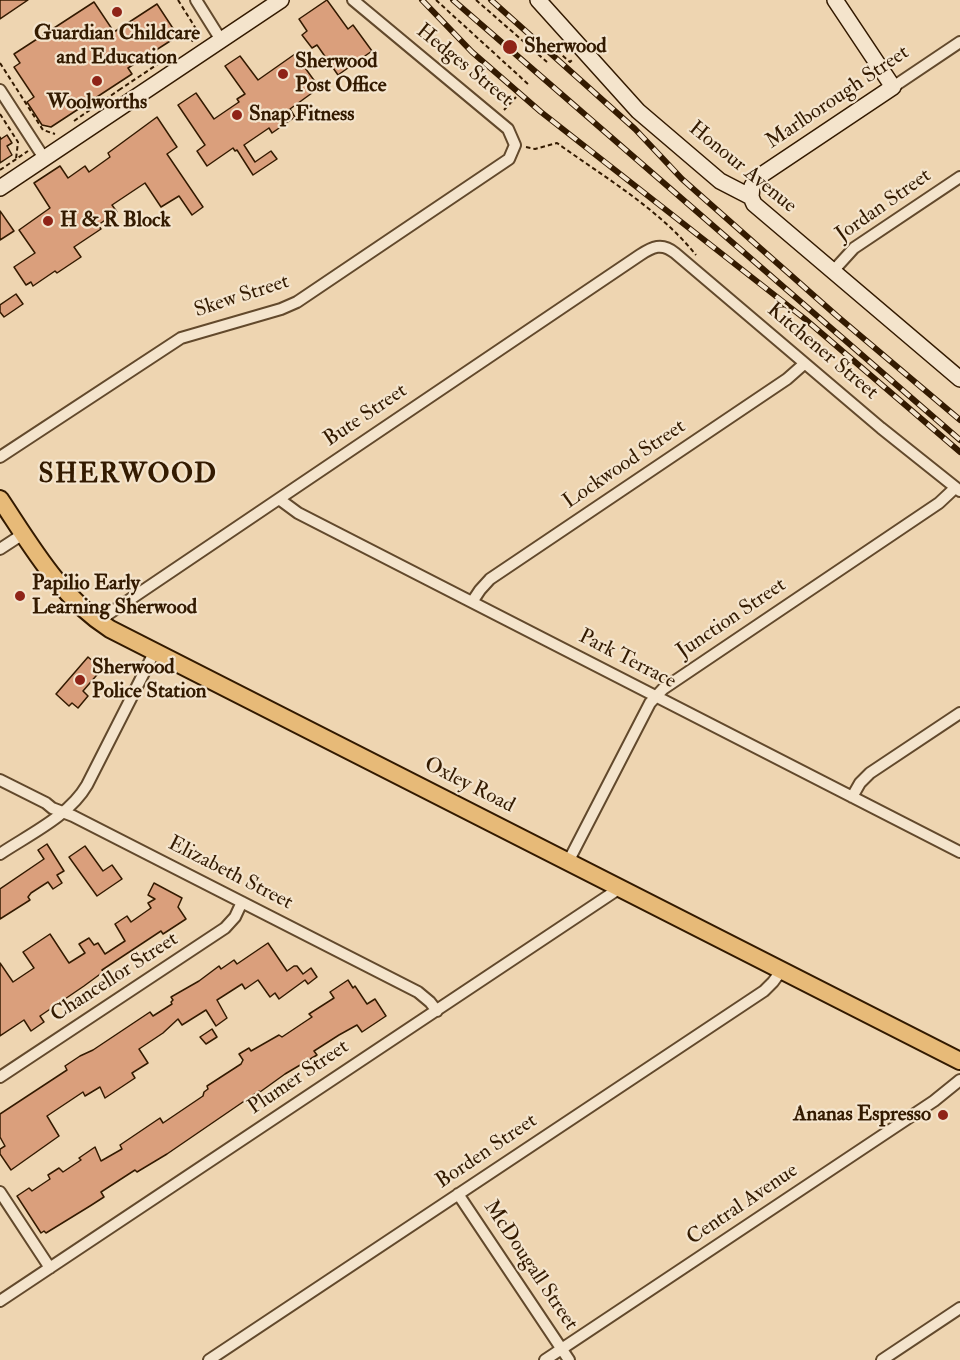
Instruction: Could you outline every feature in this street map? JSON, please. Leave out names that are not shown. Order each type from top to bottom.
[{"type":"main road","name":"Oxley Road","points":[[0,499],[63,590],[98,621],[960,1061]]},
{"type":"street","points":[[196,0],[221,40]]},
{"type":"street","points":[[0,188],[44,158],[123,96],[221,40],[281,0]]},
{"type":"street","name":"Hedges Street","points":[[353,0],[505,126],[512,134],[515,145]]},
{"type":"street","name":"Honour Avenue","points":[[538,0],[638,111],[720,181],[751,197],[754,204],[960,379]]},
{"type":"street","points":[[835,0],[893,87]]},
{"type":"street","name":"Marlborough Street","points":[[751,197],[752,186],[760,176],[960,42]]},
{"type":"street","points":[[0,90],[44,158]]},
{"type":"street","name":"Skew Street","points":[[0,457],[174,341],[187,335],[281,309],[303,299],[506,162],[512,156],[515,145]]},
{"type":"street","name":"Jordan Street","points":[[834,270],[854,248],[960,177]]},
{"type":"street","name":"Kitchener Street","points":[[658,246],[670,249],[804,364],[958,489]]},
{"type":"street","name":"Bute Street","points":[[98,621],[647,250],[658,246]]},
{"type":"street","name":"Lockwood Street","points":[[472,602],[490,579],[788,379],[804,364]]},
{"type":"street","name":"Junction Street","points":[[568,862],[650,704],[663,689],[958,489]]},
{"type":"street","name":"Park Terrace","points":[[279,499],[298,513],[960,852]]},
{"type":"street","points":[[0,549],[23,534]]},
{"type":"street","points":[[0,854],[78,800],[155,651]]},
{"type":"street","points":[[852,797],[860,783],[870,773],[960,713]]},
{"type":"street","name":"Elizabeth Street","points":[[0,780],[418,992],[436,1011]]},
{"type":"street","name":"Plumer Street","points":[[0,1301],[620,888]]},
{"type":"street","name":"Chancellor Street","points":[[0,1077],[225,928],[235,917],[242,902]]},
{"type":"street","name":"Borden Street","points":[[209,1360],[764,991],[781,970]]},
{"type":"street","name":"Central Avenue","points":[[545,1360],[934,1101],[960,1080]]},
{"type":"street","points":[[0,1192],[50,1268]]},
{"type":"street","name":"McDougall Street","points":[[458,1194],[569,1360]]},
{"type":"street","points":[[882,1360],[960,1308]]},
{"type":"path","points":[[178,0],[198,32],[191,43]]},
{"type":"path","points":[[436,0],[528,84]]},
{"type":"path","points":[[476,0],[547,62]]},
{"type":"path","points":[[557,51],[570,62]]},
{"type":"path","points":[[68,126],[78,117],[123,96],[164,60]]},
{"type":"path","points":[[0,63],[44,130],[53,135],[61,130]]},
{"type":"path","points":[[505,110],[516,97]]},
{"type":"path","points":[[0,114],[18,142],[16,159]]},
{"type":"path","points":[[515,145],[535,149],[557,144],[658,216],[684,240],[698,257],[700,275]]},
{"type":"building","points":[[0,0],[28,0],[0,19]]},
{"type":"building","points":[[327,0],[348,29],[353,25],[372,51],[338,75],[317,45],[312,48],[302,35],[307,31],[299,19]]},
{"type":"building","points":[[94,2],[114,32],[157,4],[178,36],[128,68],[132,74],[51,127],[42,125],[27,102],[34,97],[14,67],[20,63],[14,54]]},
{"type":"building","points":[[295,54],[316,83],[309,88],[312,93],[290,109],[295,117],[272,133],[269,128],[244,145],[255,162],[271,151],[277,159],[253,175],[237,150],[233,148],[207,166],[197,151],[205,145],[178,105],[196,93],[214,119],[239,102],[237,99],[245,94],[225,66],[240,56],[258,80]]},
{"type":"building","points":[[157,117],[177,147],[167,154],[203,207],[192,215],[179,196],[161,207],[145,183],[112,205],[117,212],[98,225],[101,229],[74,247],[81,257],[33,286],[31,282],[26,285],[14,267],[35,253],[19,230],[50,208],[34,183],[60,166],[68,178],[85,166],[89,172],[110,157],[108,153]]},
{"type":"building","points":[[7,135],[12,143],[7,146],[12,155],[0,163],[0,137],[1,139]]},
{"type":"building","points":[[0,211],[14,231],[0,240]]},
{"type":"building","points":[[16,294],[23,304],[4,317],[0,312],[0,305]]},
{"type":"building","name":"Sherwood Police Station","points":[[88,657],[102,669],[83,691],[88,696],[78,708],[72,703],[69,706],[56,694]]},
{"type":"building","points":[[47,844],[64,871],[57,875],[62,883],[53,889],[48,882],[31,893],[28,897],[30,900],[0,919],[0,889],[44,859],[38,850]]},
{"type":"building","points":[[85,846],[103,871],[112,865],[122,879],[97,896],[69,857]]},
{"type":"building","points":[[154,883],[182,898],[178,907],[186,919],[163,934],[161,931],[102,970],[103,972],[40,1016],[44,1022],[31,1031],[24,1020],[0,1036],[0,963],[13,982],[34,968],[23,952],[50,934],[69,963],[85,953],[79,944],[89,938],[94,945],[98,943],[105,954],[125,941],[115,924],[127,916],[131,922],[151,908],[148,903],[155,899],[148,895]]},
{"type":"building","points":[[268,943],[287,971],[297,966],[303,974],[311,968],[317,977],[308,984],[305,980],[279,999],[275,993],[270,997],[258,980],[245,989],[242,984],[217,1000],[227,1018],[216,1026],[206,1010],[182,1025],[178,1019],[163,1033],[139,1049],[148,1063],[132,1073],[135,1078],[105,1098],[100,1087],[85,1096],[83,1092],[47,1116],[59,1136],[11,1170],[0,1154],[0,1149],[5,1146],[0,1137],[0,1114],[67,1070],[65,1066],[80,1056],[93,1050],[150,1012],[153,1016],[172,1004],[171,997],[219,966],[221,969],[234,960],[237,964]]},
{"type":"building","points":[[348,980],[367,1004],[375,999],[386,1016],[362,1032],[357,1025],[339,1035],[314,1051],[317,1055],[259,1091],[167,1154],[137,1172],[135,1170],[101,1192],[104,1197],[46,1233],[44,1231],[41,1233],[17,1196],[29,1188],[32,1191],[50,1179],[48,1175],[59,1168],[63,1172],[95,1147],[101,1161],[122,1149],[120,1145],[160,1118],[163,1123],[203,1096],[208,1089],[207,1086],[241,1064],[243,1060],[239,1054],[249,1048],[251,1051],[279,1035],[282,1037],[312,1017],[309,1014],[334,998],[330,992]]},
{"type":"building","points":[[212,1029],[217,1037],[206,1044],[200,1037]]},
{"type":"railway","points":[[422,0],[472,52],[541,112],[805,319],[960,452]]},
{"type":"railway","points":[[453,0],[960,440]]},
{"type":"railway","points":[[491,0],[635,129],[682,179],[837,316],[960,420]]},
{"type":"place","name":"Guardian Childcare and Education","points":[[117,12]]},
{"type":"place","name":"Sherwood","points":[[510,47]]},
{"type":"place","name":"Sherwood Post Office","points":[[283,74]]},
{"type":"place","name":"Woolworths","points":[[97,81]]},
{"type":"place","name":"Snap Fitness","points":[[237,115]]},
{"type":"place","name":"H & R Block","points":[[48,221]]},
{"type":"place","name":"Papilio Early Learning Sherwood","points":[[20,596]]},
{"type":"place","name":"Sherwood Police Station","points":[[80,680]]},
{"type":"place","name":"Ananas Espresso","points":[[943,1115]]},
{"type":"district","name":"SHERWOOD","points":[[128,476]]}]
